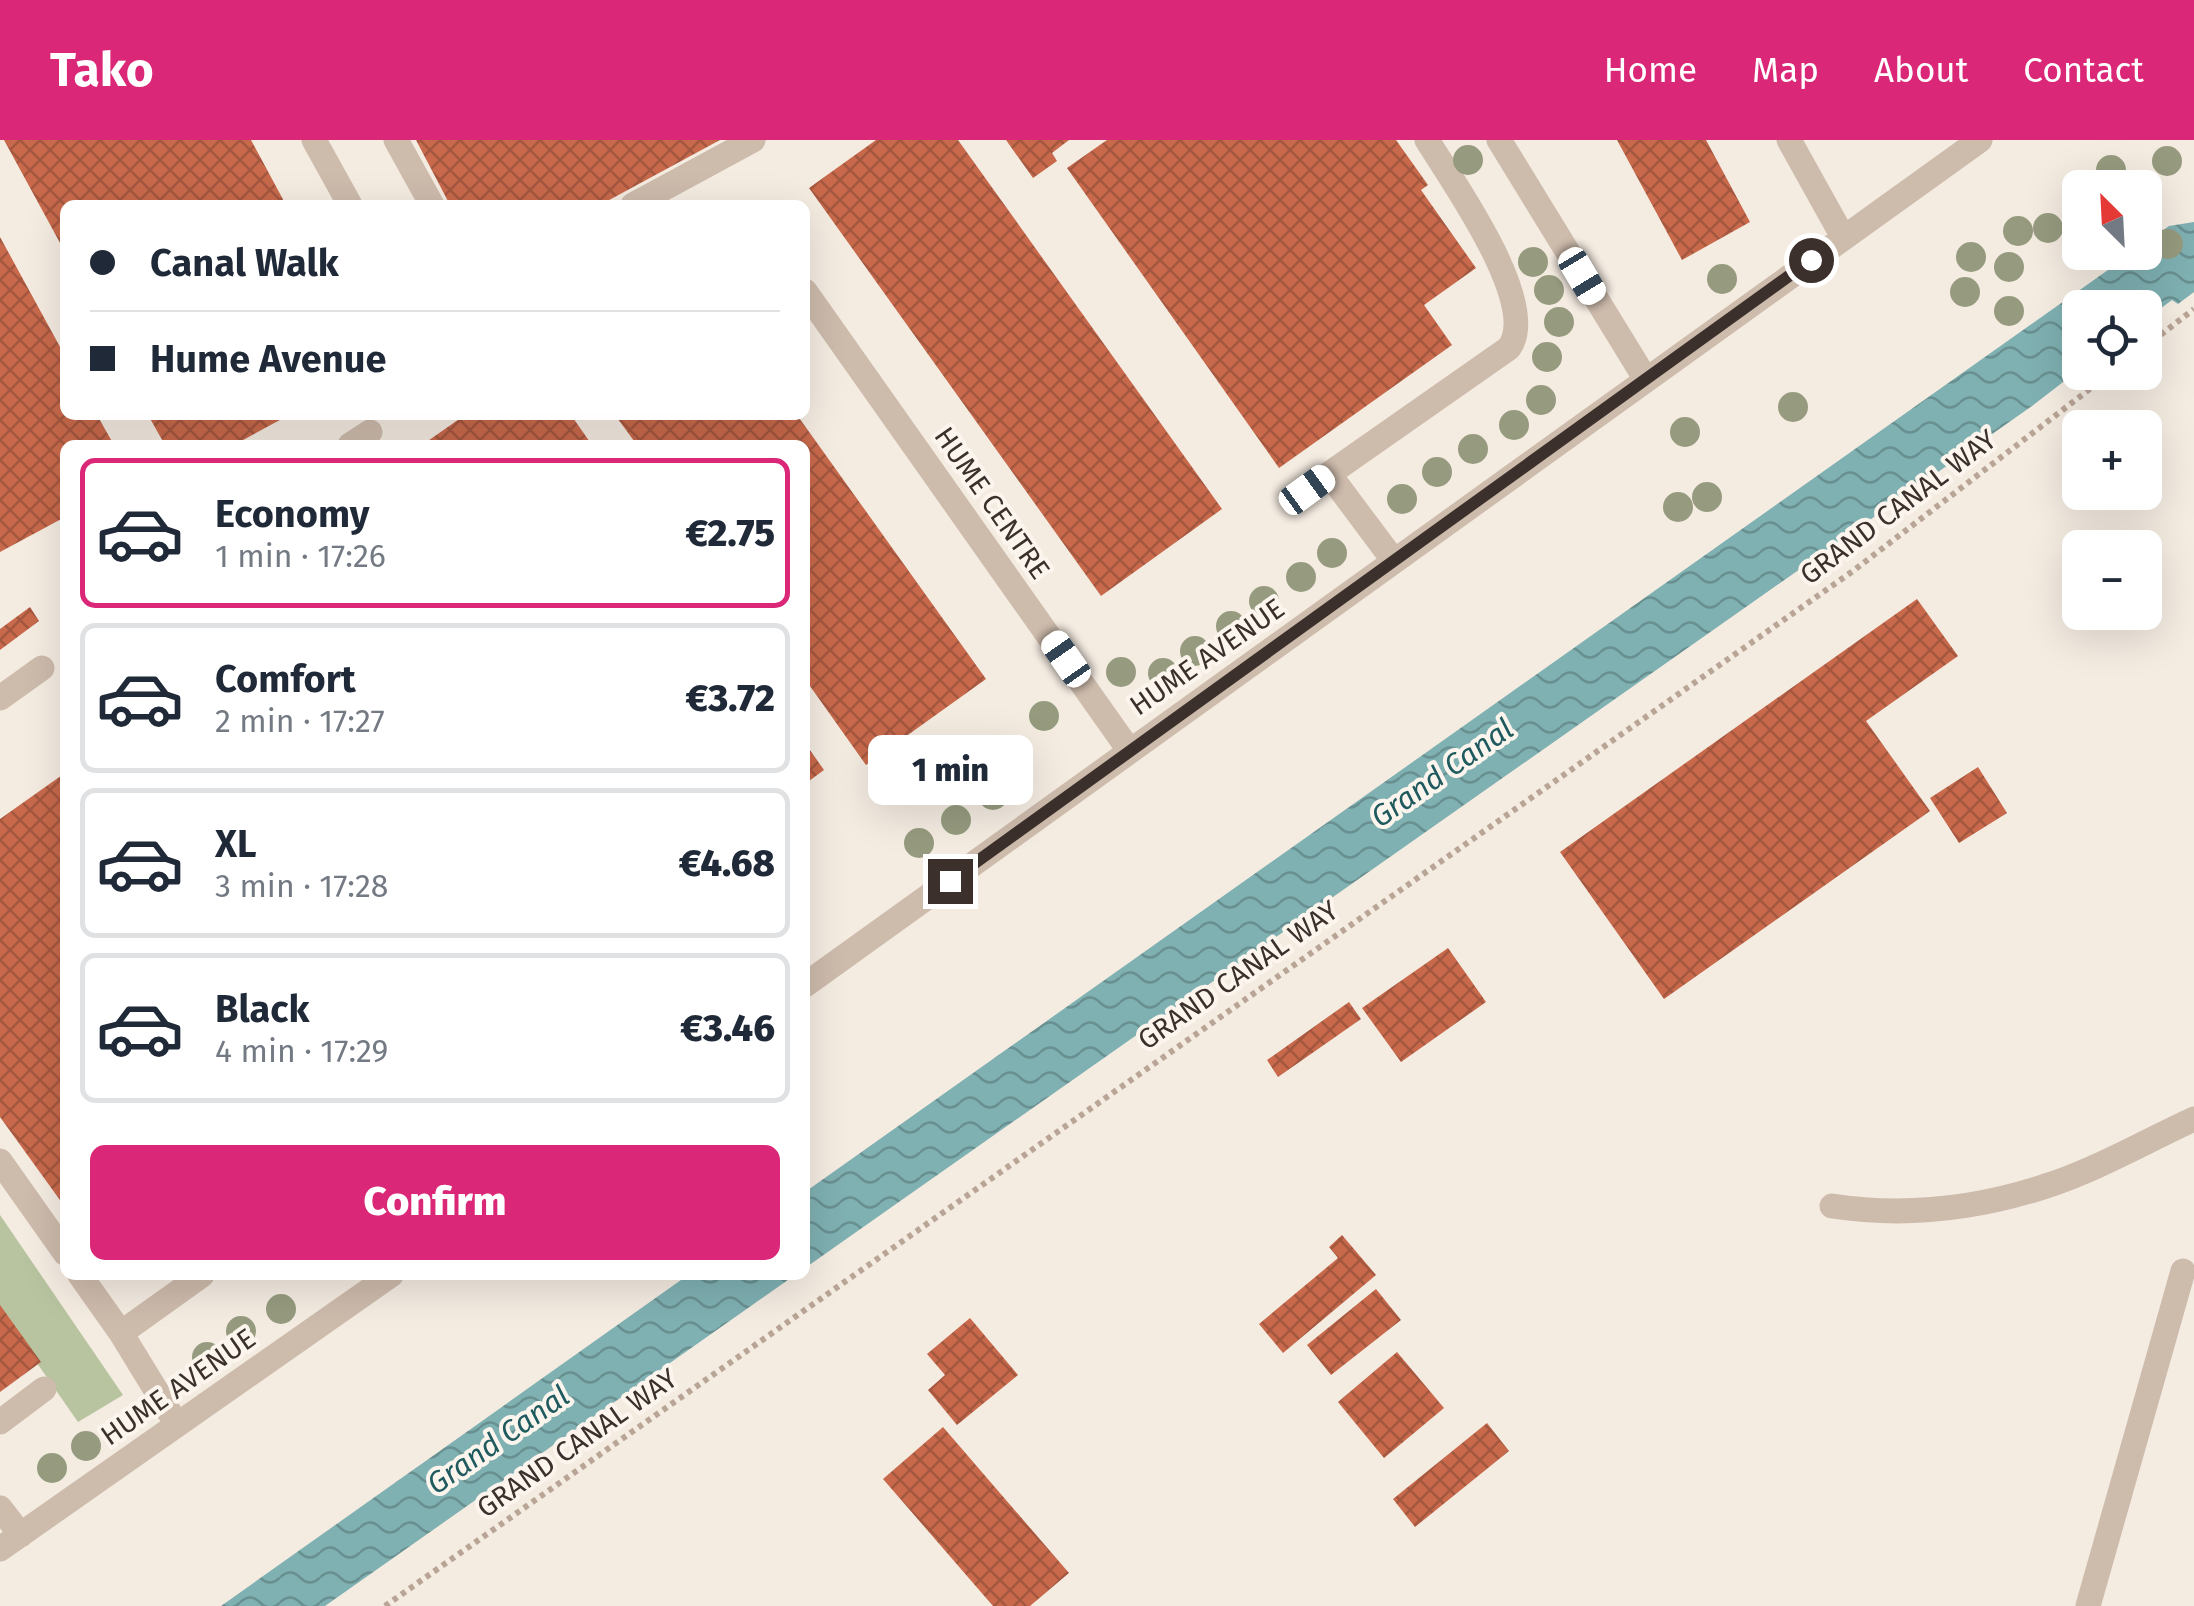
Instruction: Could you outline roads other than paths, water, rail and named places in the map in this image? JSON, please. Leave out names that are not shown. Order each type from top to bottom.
[{"type":"street","points":[[314,140],[347,200]]},
{"type":"street","points":[[396,140],[429,200]]},
{"type":"street","points":[[642,200],[753,140]]},
{"type":"street","points":[[1307,490],[1509,348],[1516,338],[1518,322],[1495,251],[1427,140]]},
{"type":"street","points":[[1499,140],[1645,378]]},
{"type":"street","points":[[1789,140],[1843,237]]},
{"type":"street","name":"HUME AVENUE","points":[[810,981],[1980,140]]},
{"type":"street","name":"HUME CENTRE","points":[[810,298],[1129,750]]},
{"type":"street","points":[[1330,474],[1394,561]]},
{"type":"street","points":[[0,698],[42,668]]},
{"type":"street","points":[[1832,1206],[1868,1211],[1969,1206],[2048,1186],[2194,1118]]},
{"type":"street","points":[[0,1161],[60,1246]]},
{"type":"street","points":[[2088,1606],[2183,1271]]},
{"type":"street","points":[[84,1280],[176,1424]]},
{"type":"street","points":[[121,1333],[195,1280]]},
{"type":"street","name":"HUME AVENUE","points":[[10,1542],[385,1280]]},
{"type":"street","points":[[0,1422],[44,1390]]},
{"type":"street","points":[[0,1508],[10,1542]]},
{"type":"water","points":[[2194,222],[2194,292],[2178,304],[2172,300],[2162,307],[2162,290],[2080,290],[2108,270],[2162,270],[2162,231]]},
{"type":"water","name":"Grand Canal","points":[[2062,303],[2062,383],[2032,406],[810,1264],[810,1188]]},
{"type":"water","name":"Grand Canal","points":[[681,1280],[788,1280],[325,1606],[221,1606]]}]
